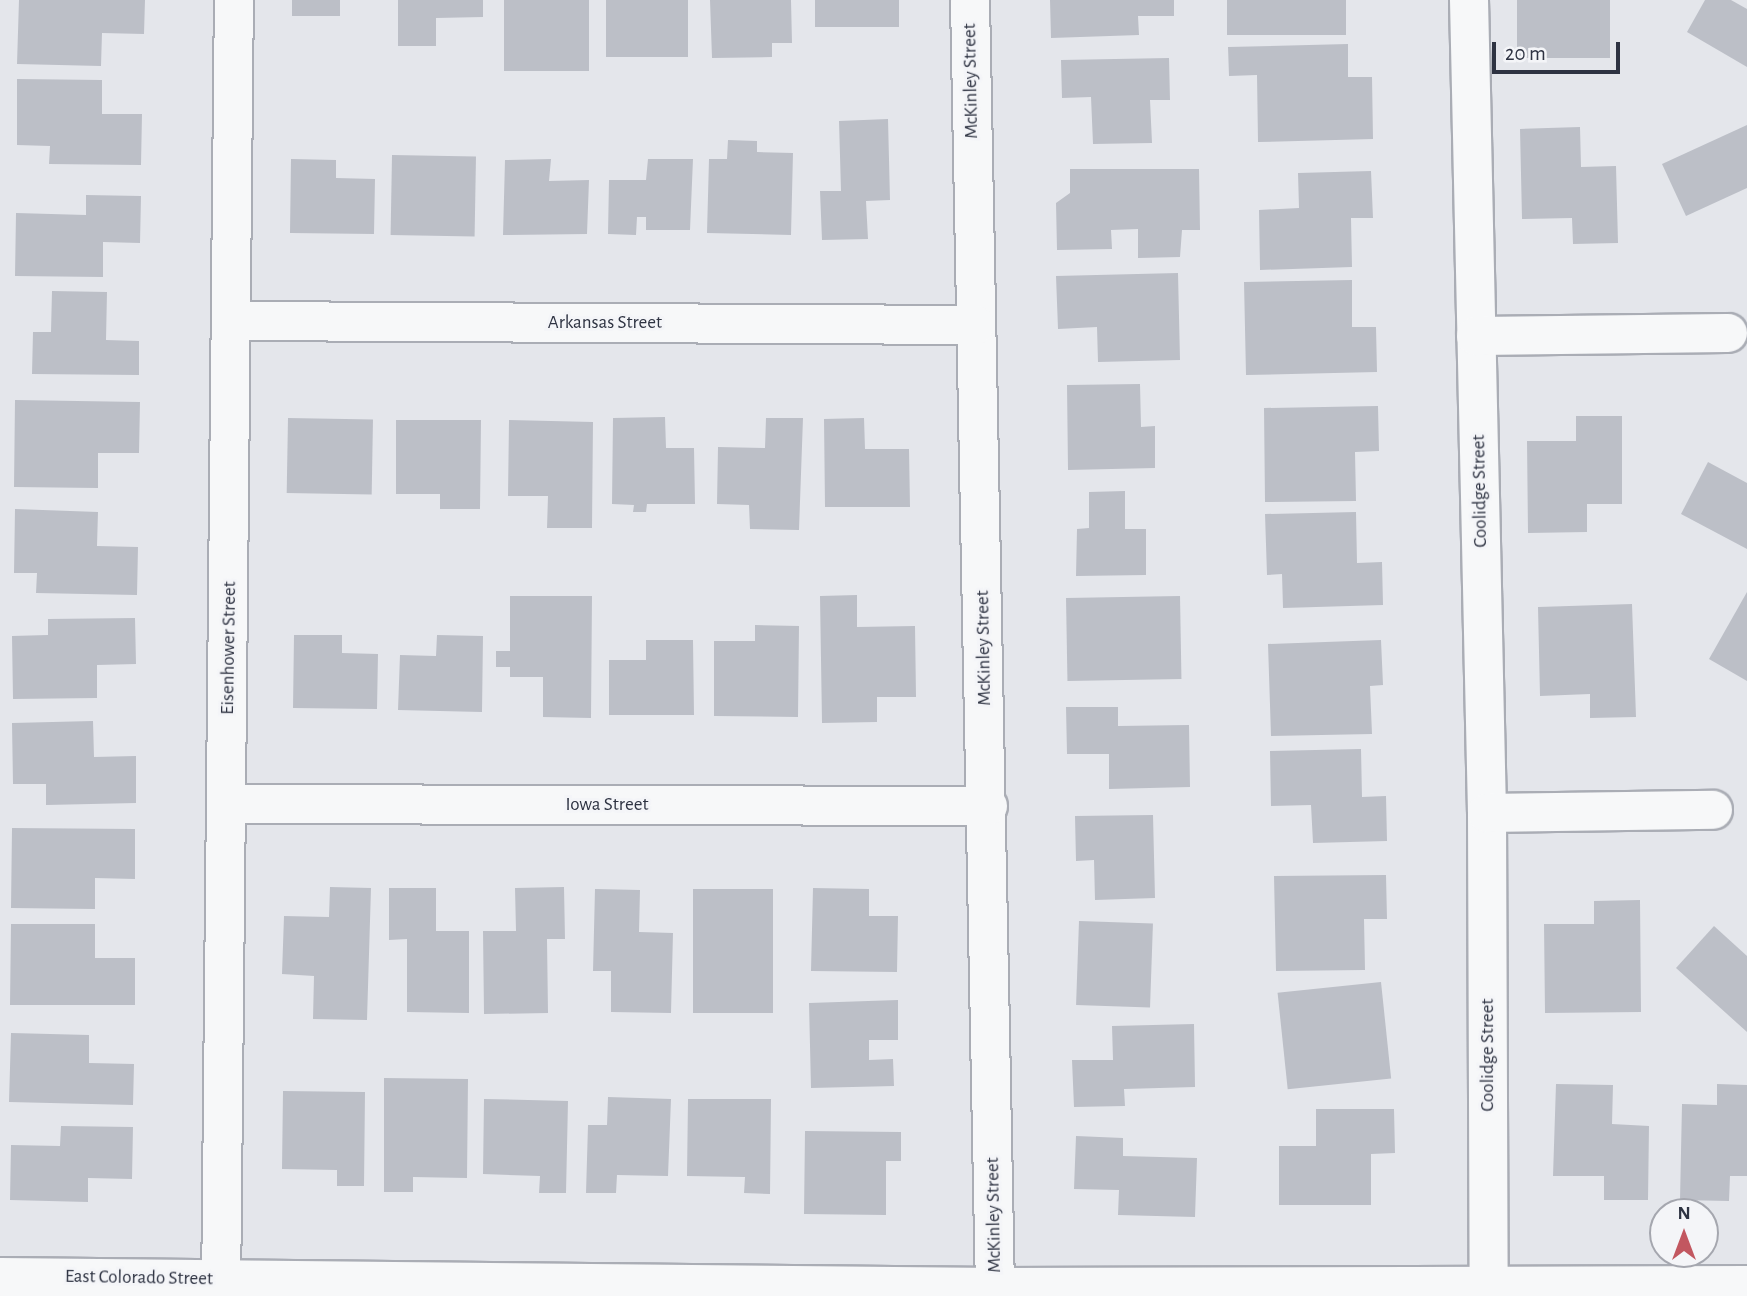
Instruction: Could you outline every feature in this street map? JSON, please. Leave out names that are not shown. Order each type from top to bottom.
[{"type":"street","name":"Eisenhower Street","points":[[222,1287],[235,321],[234,0]]},
{"type":"street","name":"McKinley Street","points":[[970,0],[975,325],[988,806],[995,1292]]},
{"type":"street","name":"Coolidge Street","points":[[1469,0],[1487,813],[1489,1291]]},
{"type":"street","name":"Arkansas Street","points":[[235,321],[975,325]]},
{"type":"street","points":[[1476,337],[1728,333]]},
{"type":"street","name":"Iowa Street","points":[[227,804],[988,806]]},
{"type":"street","points":[[1487,813],[1713,810]]},
{"type":"street","name":"East Colorado Street","points":[[0,1277],[222,1287],[995,1292],[1489,1291],[1747,1285]]},
{"type":"building","points":[[19,0],[145,0],[144,34],[102,33],[101,66],[17,64]]},
{"type":"building","points":[[292,0],[340,0],[340,16],[292,16]]},
{"type":"building","points":[[398,0],[483,0],[483,17],[436,18],[436,46],[398,46]]},
{"type":"building","points":[[504,0],[589,0],[589,71],[504,71]]},
{"type":"building","points":[[606,0],[688,0],[688,57],[606,57]]},
{"type":"building","points":[[710,0],[791,0],[792,43],[772,43],[772,57],[712,58]]},
{"type":"building","points":[[815,0],[899,0],[899,27],[815,27]]},
{"type":"building","points":[[1050,0],[1174,0],[1174,16],[1138,16],[1139,35],[1051,38]]},
{"type":"building","points":[[1227,0],[1346,0],[1346,35],[1227,35]]},
{"type":"building","points":[[1517,0],[1610,0],[1610,58],[1517,58]]},
{"type":"building","points":[[1705,0],[1731,0],[1747,9],[1747,67],[1687,32]]},
{"type":"building","points":[[1348,44],[1348,77],[1372,77],[1373,139],[1258,142],[1257,75],[1229,76],[1228,47]]},
{"type":"building","points":[[1169,58],[1170,100],[1150,100],[1152,143],[1093,144],[1091,97],[1062,98],[1061,60]]},
{"type":"building","points":[[17,79],[102,80],[102,114],[142,114],[141,165],[49,164],[50,146],[17,145]]},
{"type":"building","points":[[888,119],[890,200],[866,201],[868,239],[822,240],[820,191],[841,191],[839,121]]},
{"type":"building","points":[[1747,125],[1747,188],[1686,216],[1662,164]]},
{"type":"building","points":[[1580,127],[1581,167],[1616,166],[1618,243],[1573,244],[1572,218],[1522,219],[1520,129]]},
{"type":"building","points":[[728,140],[757,141],[757,152],[793,153],[791,235],[707,233],[709,159],[727,159]]},
{"type":"building","points":[[392,155],[476,156],[475,236],[391,235]]},
{"type":"building","points":[[291,159],[336,160],[336,178],[375,179],[374,234],[290,233]]},
{"type":"building","points":[[551,159],[549,181],[589,180],[587,234],[503,235],[505,160]]},
{"type":"building","points":[[648,159],[693,159],[690,230],[646,230],[646,217],[637,217],[636,235],[608,234],[609,180],[646,180]]},
{"type":"building","points":[[1070,169],[1199,169],[1200,230],[1182,230],[1180,257],[1138,258],[1138,229],[1111,230],[1112,249],[1057,250],[1056,203],[1070,193]]},
{"type":"building","points":[[1371,171],[1373,218],[1351,218],[1352,267],[1260,270],[1259,210],[1299,208],[1298,173]]},
{"type":"building","points":[[86,195],[141,196],[140,243],[103,242],[103,277],[15,276],[16,213],[86,215]]},
{"type":"building","points":[[1178,273],[1180,360],[1098,362],[1097,327],[1058,329],[1056,276]]},
{"type":"building","points":[[1352,280],[1352,327],[1376,327],[1377,372],[1246,375],[1244,282]]},
{"type":"building","points":[[52,291],[107,292],[106,340],[139,341],[139,375],[32,374],[33,332],[51,332]]},
{"type":"building","points":[[1140,384],[1141,427],[1155,426],[1155,468],[1068,470],[1067,385]]},
{"type":"building","points":[[15,400],[140,402],[139,453],[98,453],[98,488],[14,487]]},
{"type":"building","points":[[1378,406],[1379,451],[1355,452],[1356,501],[1265,502],[1264,408]]},
{"type":"building","points":[[1576,416],[1622,416],[1622,504],[1587,504],[1587,532],[1528,533],[1527,441],[1576,441]]},
{"type":"building","points":[[665,417],[666,448],[694,448],[695,504],[647,504],[646,512],[633,512],[634,505],[612,504],[613,418]]},
{"type":"building","points":[[288,418],[373,419],[372,494],[287,493]]},
{"type":"building","points":[[766,418],[803,418],[799,530],[750,529],[749,505],[717,504],[718,447],[765,448]]},
{"type":"building","points":[[864,418],[865,449],[909,449],[910,507],[825,507],[824,419]]},
{"type":"building","points":[[396,420],[481,420],[480,509],[440,509],[440,494],[396,494]]},
{"type":"building","points":[[509,420],[593,422],[592,528],[547,528],[548,496],[508,496]]},
{"type":"building","points":[[1708,462],[1747,483],[1747,549],[1681,514]]},
{"type":"building","points":[[1125,491],[1125,529],[1146,529],[1146,575],[1076,576],[1077,529],[1089,528],[1089,492]]},
{"type":"building","points":[[15,509],[98,512],[97,546],[138,547],[137,595],[36,593],[37,573],[14,573]]},
{"type":"building","points":[[1356,512],[1357,563],[1382,562],[1383,605],[1283,608],[1282,574],[1267,575],[1265,514]]},
{"type":"building","points":[[1747,592],[1747,681],[1709,659]]},
{"type":"building","points":[[857,595],[857,627],[915,626],[916,697],[877,697],[877,722],[822,723],[820,596]]},
{"type":"building","points":[[510,596],[592,596],[591,718],[543,717],[543,677],[510,677],[510,667],[496,667],[496,651],[510,651]]},
{"type":"building","points":[[1180,596],[1181,679],[1067,681],[1066,598]]},
{"type":"building","points":[[1632,604],[1636,717],[1590,718],[1590,694],[1540,696],[1538,607]]},
{"type":"building","points":[[135,618],[136,664],[97,665],[97,698],[13,699],[12,636],[48,635],[48,619]]},
{"type":"building","points":[[755,625],[799,626],[798,717],[714,716],[714,641],[755,641]]},
{"type":"building","points":[[294,635],[342,635],[342,653],[378,654],[377,709],[293,708]]},
{"type":"building","points":[[437,635],[483,636],[482,712],[398,710],[400,655],[436,656]]},
{"type":"building","points":[[646,640],[693,640],[694,715],[609,715],[609,660],[646,660]]},
{"type":"building","points":[[1381,640],[1383,685],[1370,686],[1372,734],[1271,736],[1268,644]]},
{"type":"building","points":[[1066,707],[1118,707],[1118,726],[1189,725],[1190,787],[1109,789],[1109,754],[1067,754]]},
{"type":"building","points":[[93,721],[94,757],[136,756],[136,803],[46,805],[46,784],[13,784],[12,723]]},
{"type":"building","points":[[1361,749],[1362,797],[1386,796],[1387,841],[1313,843],[1311,805],[1271,806],[1270,751]]},
{"type":"building","points":[[1153,815],[1155,898],[1095,900],[1094,860],[1076,861],[1075,816]]},
{"type":"building","points":[[12,828],[135,829],[135,879],[95,878],[95,909],[11,908]]},
{"type":"building","points":[[1386,875],[1387,919],[1364,919],[1365,970],[1276,971],[1274,876]]},
{"type":"building","points":[[330,887],[371,888],[367,1020],[313,1019],[314,976],[282,974],[284,916],[329,917]]},
{"type":"building","points":[[564,887],[565,939],[547,939],[548,1013],[484,1014],[483,931],[516,931],[515,888]]},
{"type":"building","points":[[389,888],[436,888],[436,931],[469,931],[469,1013],[407,1012],[407,939],[389,940]]},
{"type":"building","points":[[813,888],[869,889],[869,916],[898,916],[897,972],[811,971]]},
{"type":"building","points":[[595,889],[640,890],[639,932],[673,933],[671,1013],[611,1012],[611,971],[593,971]]},
{"type":"building","points":[[693,889],[773,889],[773,1013],[693,1013]]},
{"type":"building","points":[[1640,900],[1641,1012],[1545,1013],[1544,924],[1594,924],[1594,901]]},
{"type":"building","points":[[1079,921],[1153,924],[1150,1008],[1076,1005]]},
{"type":"building","points":[[11,924],[95,924],[95,958],[135,958],[135,1005],[10,1005]]},
{"type":"building","points":[[1714,926],[1747,956],[1747,1032],[1676,968]]},
{"type":"building","points":[[1381,982],[1391,1078],[1288,1089],[1278,993]]},
{"type":"building","points":[[898,1000],[898,1040],[869,1040],[869,1060],[893,1059],[894,1086],[811,1088],[809,1003]]},
{"type":"building","points":[[1194,1024],[1195,1087],[1124,1089],[1125,1106],[1074,1107],[1072,1060],[1113,1060],[1112,1026]]},
{"type":"building","points":[[11,1033],[89,1035],[89,1063],[134,1064],[133,1105],[9,1102]]},
{"type":"building","points":[[384,1078],[468,1079],[467,1178],[413,1177],[413,1192],[384,1192]]},
{"type":"building","points":[[1556,1084],[1613,1085],[1612,1124],[1649,1126],[1648,1200],[1604,1200],[1604,1176],[1553,1176]]},
{"type":"building","points":[[1717,1084],[1747,1085],[1747,1176],[1730,1176],[1729,1201],[1719,1201],[1719,1198],[1680,1198],[1682,1104],[1717,1105]]},
{"type":"building","points":[[283,1091],[365,1092],[364,1186],[337,1186],[337,1170],[282,1169]]},
{"type":"building","points":[[608,1097],[671,1099],[668,1176],[617,1175],[616,1193],[586,1193],[588,1125],[607,1125]]},
{"type":"building","points":[[484,1099],[568,1101],[566,1193],[539,1193],[540,1176],[483,1174]]},
{"type":"building","points":[[688,1099],[771,1099],[770,1194],[744,1193],[745,1177],[687,1176]]},
{"type":"building","points":[[1316,1109],[1394,1109],[1395,1153],[1371,1154],[1371,1205],[1279,1205],[1279,1146],[1316,1146]]},
{"type":"building","points":[[61,1126],[133,1127],[132,1179],[88,1178],[88,1202],[10,1200],[11,1145],[60,1146]]},
{"type":"building","points":[[805,1131],[901,1132],[901,1161],[886,1161],[886,1215],[804,1214]]},
{"type":"building","points":[[1076,1136],[1123,1138],[1123,1156],[1197,1158],[1195,1217],[1118,1215],[1119,1190],[1074,1189]]}]
